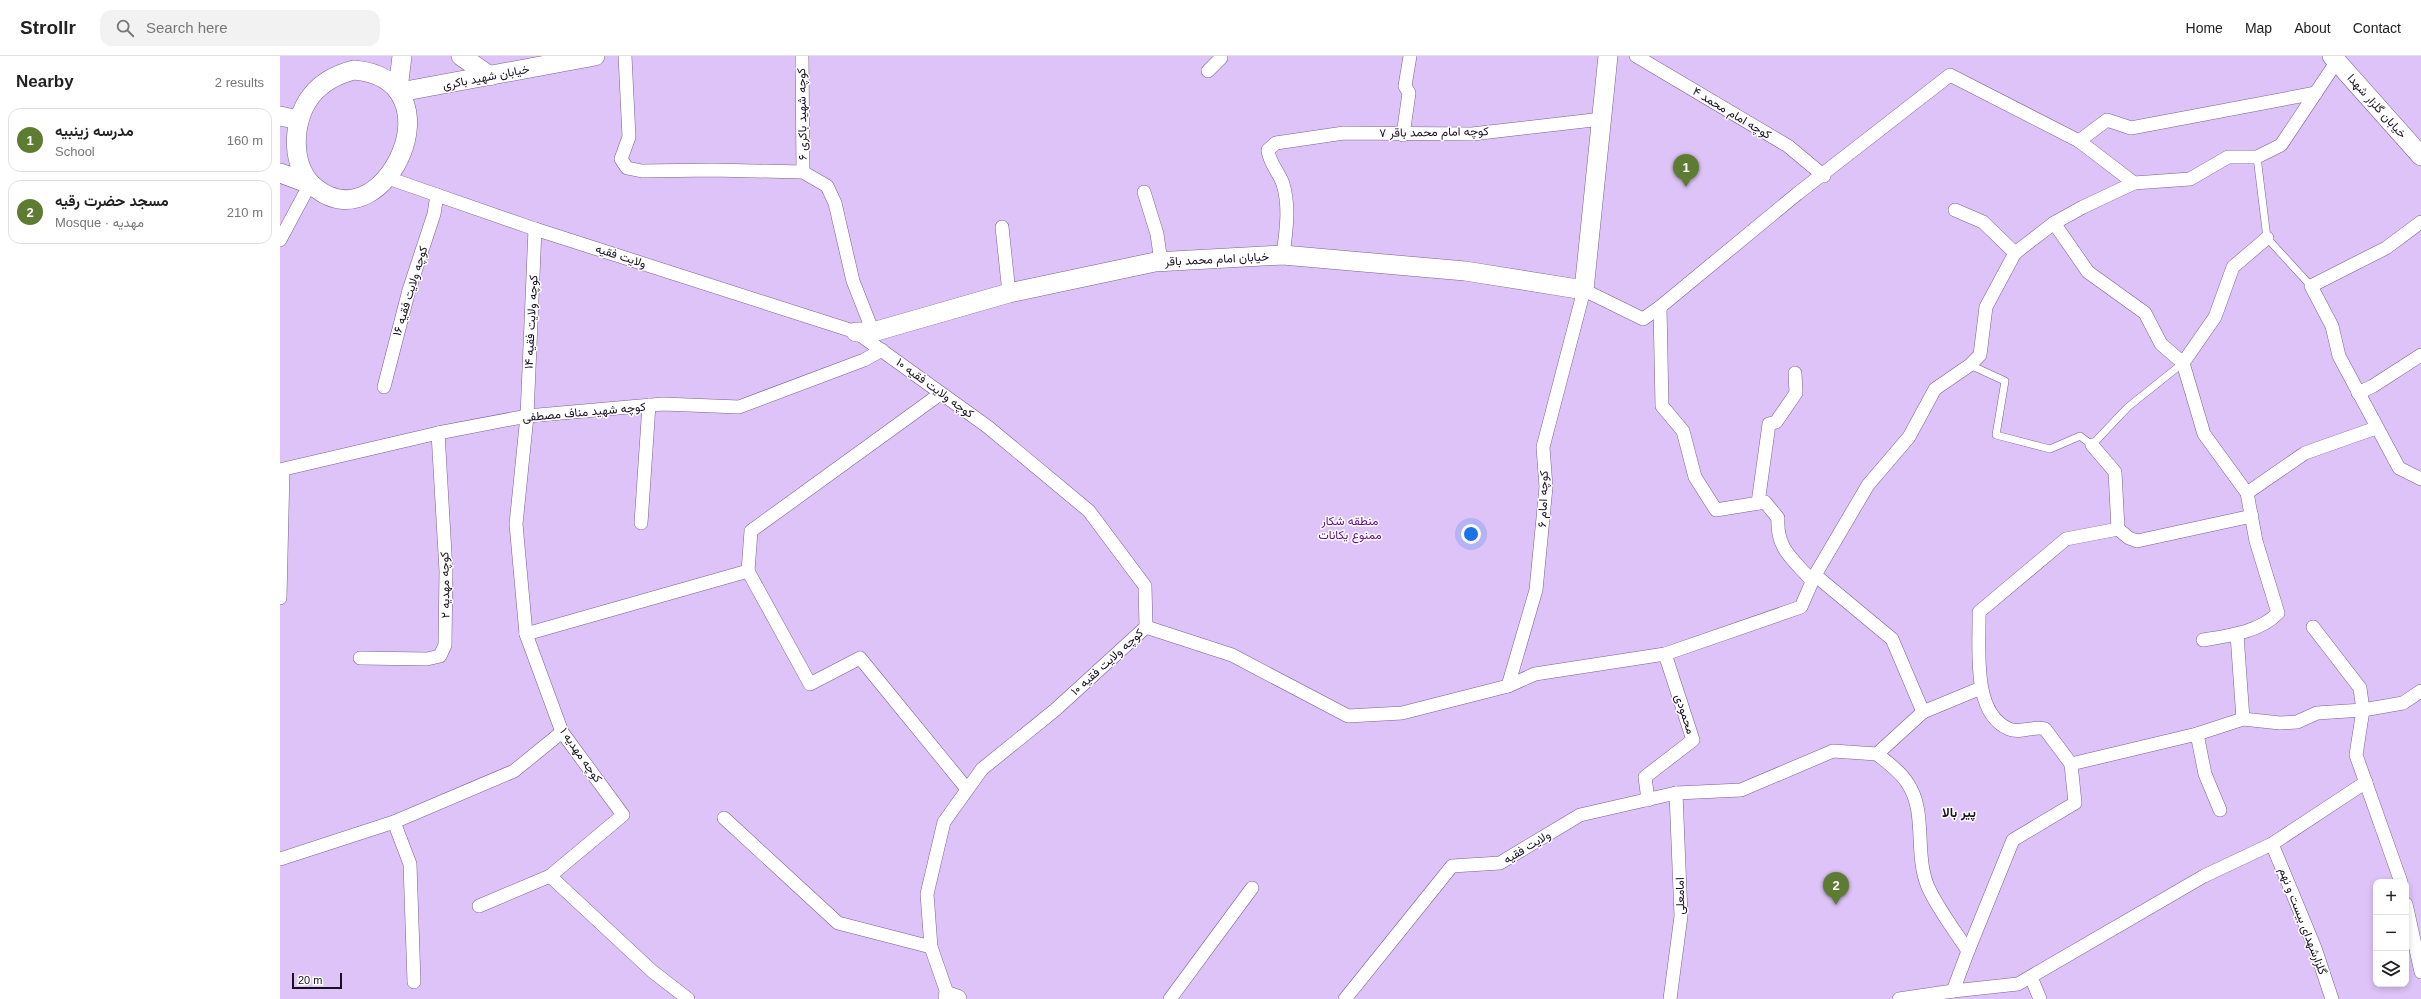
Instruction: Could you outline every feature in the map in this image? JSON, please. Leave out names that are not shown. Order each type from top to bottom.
[{"type":"street","points":[[310,184],[300,164],[296,142],[299,120],[311,96],[339,74],[356,56]]},
{"type":"street","points":[[399,91],[402,56]]},
{"type":"street","points":[[461,56],[490,76]]},
{"type":"street","name":"خیابان شهید باکری","points":[[399,91],[490,76],[595,56]]},
{"type":"street","points":[[626,56],[629,137],[621,159],[627,168],[642,171],[714,170],[803,172],[827,186],[835,203],[864,332]]},
{"type":"street","name":"کوچه شهید باکری ۶","points":[[802,56],[803,172]]},
{"type":"street","points":[[1208,71],[1222,58],[1221,56]]},
{"type":"street","points":[[1403,135],[1409,93],[1406,86],[1410,56]]},
{"type":"street","points":[[1608,56],[1584,290],[1643,319],[1660,307],[1797,194],[1824,176],[1950,75],[2079,141],[2134,184]]},
{"type":"street","name":"کوچه امام محمد ۴","points":[[1636,56],[1788,146],[1824,176]]},
{"type":"street","points":[[1146,627],[1232,655],[1348,716],[1402,713],[1508,686],[1535,674],[1665,654],[1801,606],[1814,578],[1868,485],[1909,437],[1935,389],[1970,365],[1980,355],[1986,307],[2015,253],[2054,223],[2083,207],[2134,184],[2190,179],[2228,157],[2257,157],[2281,145],[2316,93],[2337,58]]},
{"type":"street","name":"خیابان گلزار شهدا","points":[[2337,58],[2421,156]]},
{"type":"street","points":[[280,172],[310,184],[325,195],[343,200],[361,197],[388,178],[403,154],[408,128],[404,100],[399,91],[386,78],[371,71],[354,70],[339,74]]},
{"type":"street","points":[[2079,141],[2107,120],[2131,128],[2316,93]]},
{"type":"street","points":[[280,116],[299,120]]},
{"type":"street","name":"کوچه امام محمد باقر ۷","points":[[1283,255],[1288,219],[1283,184],[1269,156],[1268,150],[1276,143],[1344,133],[1403,135],[1472,134],[1602,119]]},
{"type":"street","name":"ولایت فقیه","points":[[388,178],[535,229],[864,332]]},
{"type":"street","points":[[280,240],[310,184]]},
{"type":"street","points":[[1144,192],[1157,234],[1161,262]]},
{"type":"street","name":"کوچه ولایت فقیه ۱۶","points":[[384,387],[409,290],[434,214],[437,195]]},
{"type":"street","points":[[1955,210],[1983,222],[2015,253]]},
{"type":"street","points":[[2421,222],[2386,248],[2311,286],[2332,326],[2339,356],[2376,428],[2399,468],[2421,479]]},
{"type":"street","points":[[2054,223],[2088,272],[2144,313],[2161,344],[2184,363],[2204,434],[2247,493],[2256,541],[2278,613],[2272,619],[2237,635],[2203,640]]},
{"type":"street","points":[[1002,227],[1009,293]]},
{"type":"street","name":"کوچه ولایت فقیه ۱۴","points":[[527,416],[535,229]]},
{"type":"street","points":[[2184,363],[2215,317],[2233,267],[2267,238]]},
{"type":"street","name":"خیابان امام محمد باقر","points":[[864,332],[1009,293],[1161,262],[1283,255],[1465,270],[1584,290]]},
{"type":"street","name":"کوچه امام ۶","points":[[1508,686],[1536,590],[1546,487],[1543,447],[1584,290]]},
{"type":"street","points":[[1660,307],[1662,406],[1683,431],[1695,477],[1716,510],[1765,502],[1778,518],[1777,533],[1783,548],[1814,578],[1892,640],[1923,712]]},
{"type":"street","name":"کوچه ولایت فقیه ۱۰","points":[[864,332],[882,350],[940,394],[988,427],[1089,511],[1145,586],[1146,627],[1055,710],[982,769],[944,822],[927,894],[931,947],[950,998]]},
{"type":"street","name":"کوچه شهید مناف مصطفی","points":[[281,470],[438,433],[527,416],[649,406],[739,407],[864,360],[882,350]]},
{"type":"street","points":[[2358,393],[2373,386],[2421,355]]},
{"type":"street","points":[[1758,503],[1769,424],[1776,422],[1796,393],[1795,373]]},
{"type":"street","points":[[940,394],[752,531],[748,570],[810,684],[860,658],[967,789]]},
{"type":"street","points":[[641,523],[649,406]]},
{"type":"street","name":"کوچه مهدیه ۱","points":[[527,416],[516,524],[526,634],[562,732],[623,815],[550,876]]},
{"type":"street","points":[[2247,493],[2305,453],[2376,428]]},
{"type":"street","name":"کوچه مهدیه ۲","points":[[360,658],[427,659],[440,656],[445,645],[446,571],[438,433]]},
{"type":"street","points":[[2092,445],[2115,472],[2118,529]]},
{"type":"street","points":[[280,598],[281,470]]},
{"type":"street","points":[[1953,991],[2013,840],[2075,803],[2071,764],[2045,729],[2040,727],[2032,730],[2011,730],[1998,723],[1989,709],[1981,688],[1979,612],[2066,539],[2118,529],[2130,538],[2137,540],[2252,516]]},
{"type":"street","points":[[526,634],[748,570]]},
{"type":"street","points":[[2313,627],[2360,688],[2363,710],[2356,755],[2400,879]]},
{"type":"street","points":[[2237,635],[2243,719]]},
{"type":"street","name":"محمودی","points":[[1648,800],[1645,777],[1693,740],[1665,654]]},
{"type":"street","points":[[1968,952],[1928,887],[1920,861],[1919,817],[1914,794],[1908,783],[1877,754],[1923,712],[1981,688]]},
{"type":"street","points":[[2071,764],[2197,734],[2243,719],[2285,723],[2296,722],[2316,713],[2363,710],[2403,703],[2421,691]]},
{"type":"street","points":[[280,859],[394,822],[514,771],[562,732]]},
{"type":"street","points":[[2197,734],[2205,774],[2220,810]]},
{"type":"street","name":"ولایت فقیه","points":[[1345,999],[1452,866],[1500,863],[1580,815],[1676,793],[1741,790],[1833,751],[1877,754]]},
{"type":"street","points":[[1899,999],[2018,984],[2204,876],[2272,844],[2366,782]]},
{"type":"street","name":"امامعلی","points":[[1670,999],[1681,916],[1676,793]]},
{"type":"street","points":[[724,818],[838,924],[931,947]]},
{"type":"street","points":[[394,822],[410,864],[414,982]]},
{"type":"street","name":"گلزارشهدای بیست و نهم","points":[[2272,844],[2315,948],[2332,999]]},
{"type":"street","points":[[479,906],[550,876],[652,971],[688,999]]},
{"type":"street","points":[[1170,999],[1252,888]]},
{"type":"street","points":[[2408,915],[2421,972]]},
{"type":"street","points":[[2031,977],[2040,999]]},
{"type":"lane","points":[[2257,157],[2267,238],[2311,286]]},
{"type":"lane","points":[[1970,365],[2005,381],[1996,435],[2050,449],[2080,436],[2092,445],[2128,408],[2184,363]]},
{"type":"green space","name":"منطقه شکار ممنوع یکانات","points":[[280,56],[2421,56],[2421,999],[280,999]]},
{"type":"place","name":"مدرسه زینبیه","points":[[1686,187]]},
{"type":"place","name":"مسجد حضرت رقیه","points":[[1836,905]]},
{"type":"district","name":"پیر بالا","points":[[1959,812]]}]
